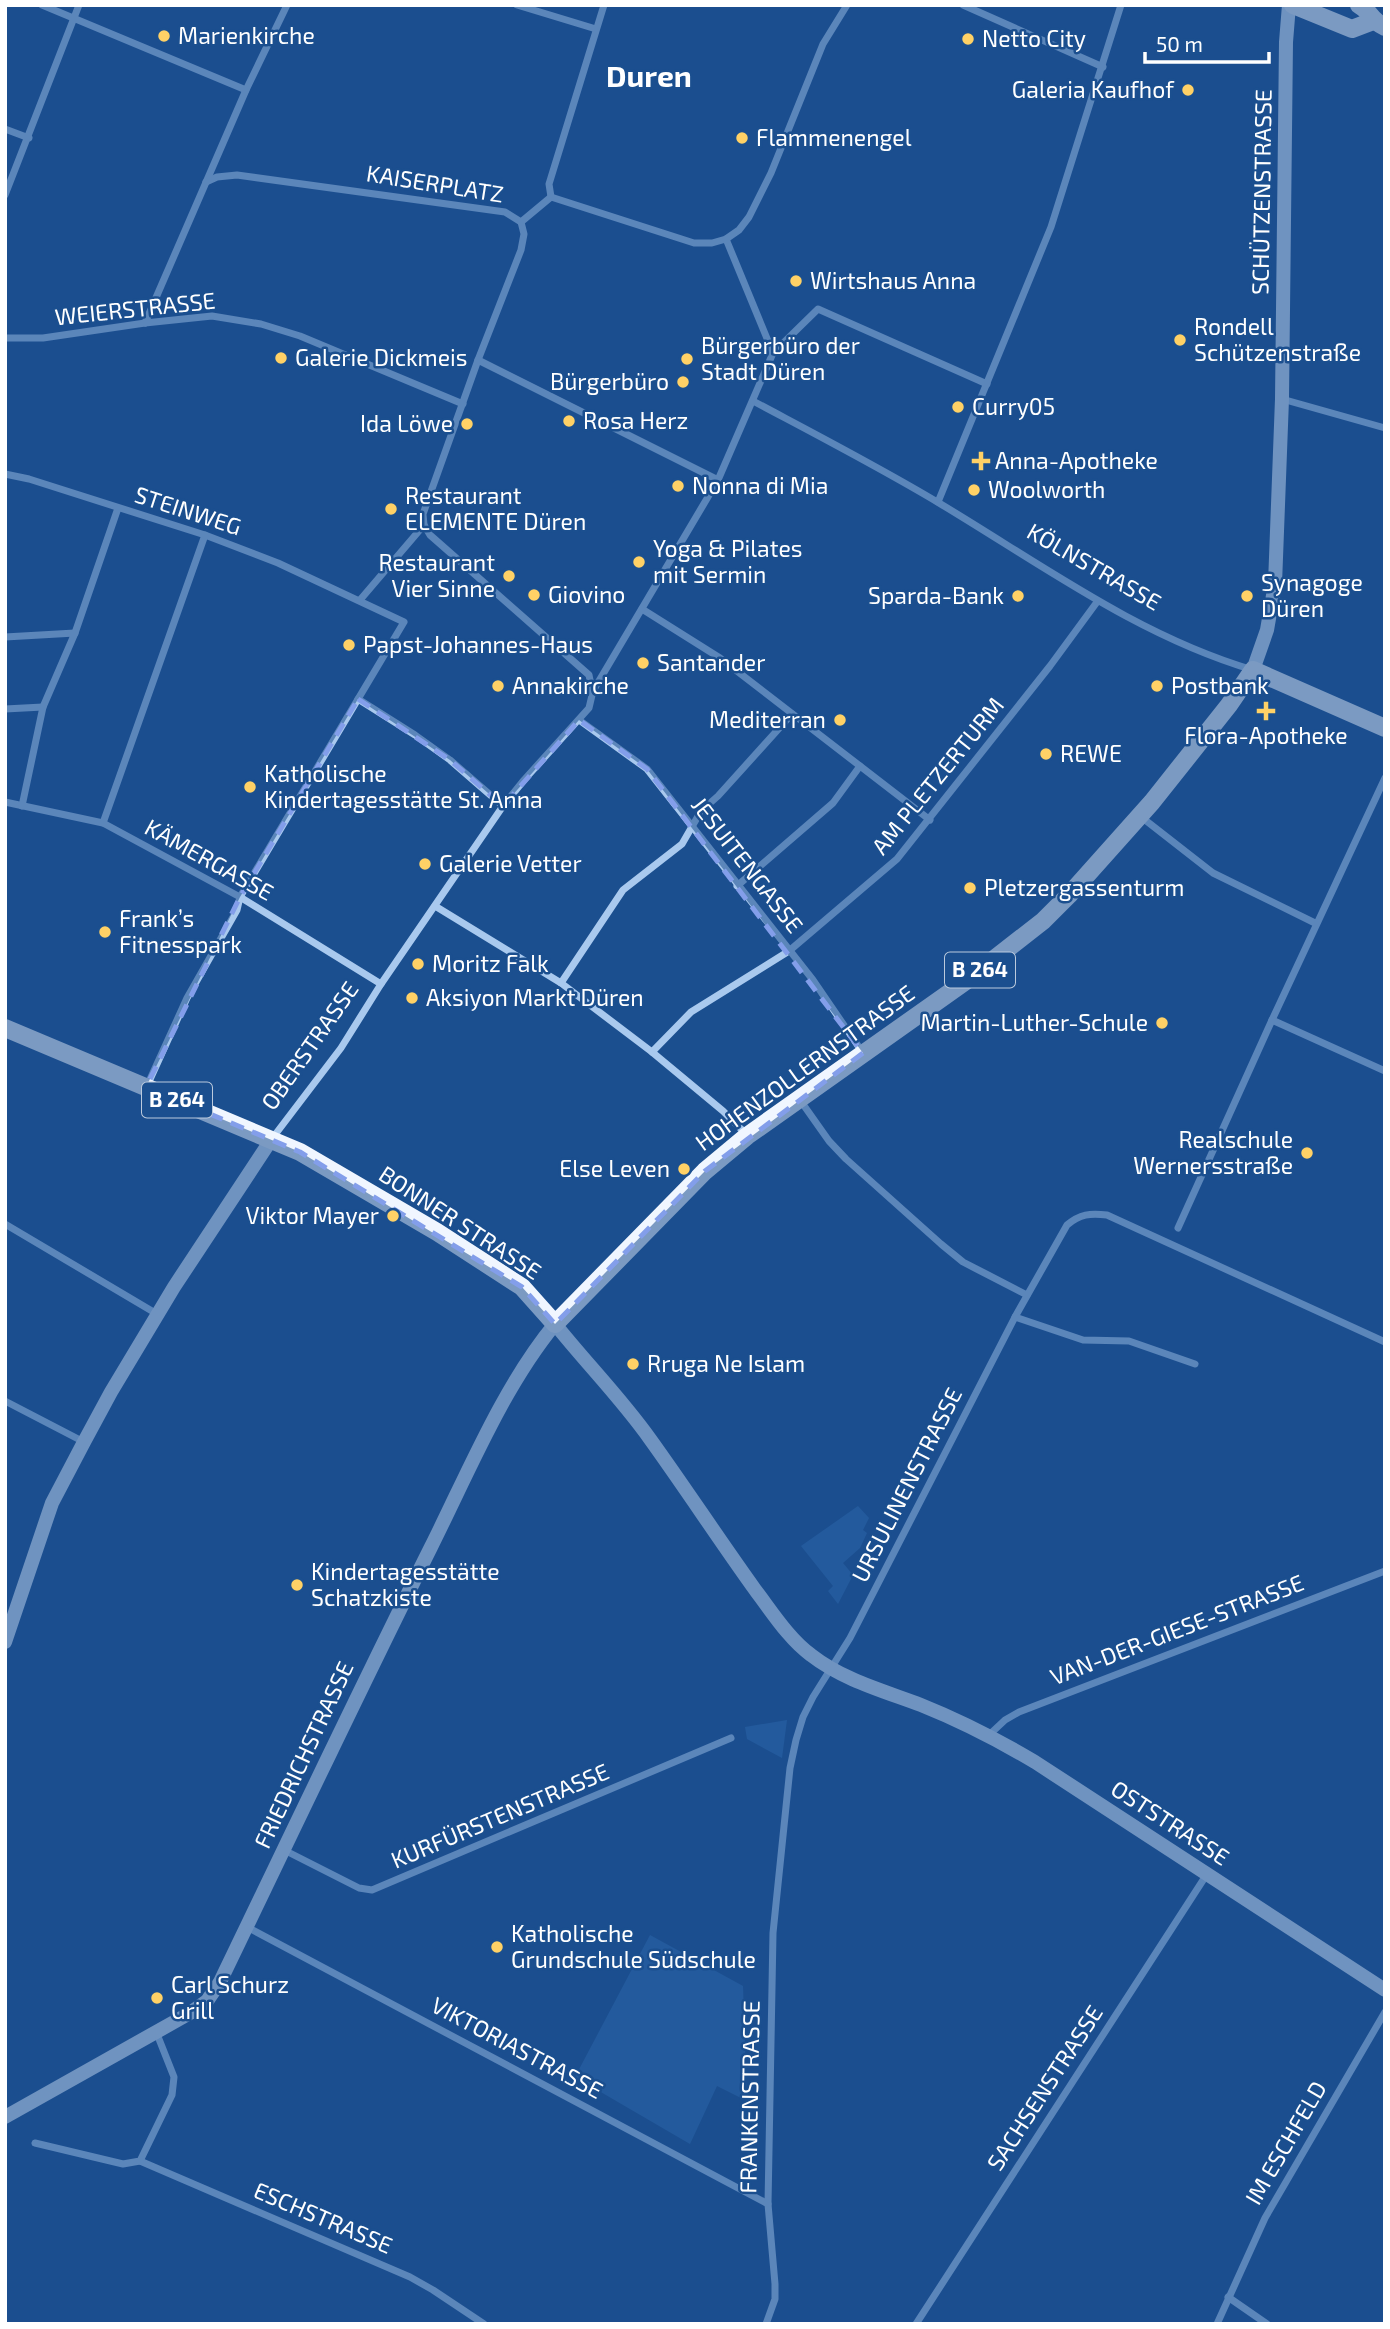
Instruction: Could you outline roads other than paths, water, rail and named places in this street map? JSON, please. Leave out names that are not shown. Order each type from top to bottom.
[{"type":"main road","points":[[1291,5],[1352,29],[1379,24]]},
{"type":"main road","points":[[1359,5],[1379,24]]},
{"type":"main road","name":"KÖLNSTRASSE","points":[[1253,670],[1385,728]]},
{"type":"main road","name":"HOHENZOLLERNSTRASSE","points":[[555,1324],[697,1179],[747,1136],[966,981],[1043,921],[1140,816],[1229,705],[1253,670]]},
{"type":"main road","name":"B 264","points":[[5,1028],[271,1140]]},
{"type":"main road","name":"BONNER STRASSE","points":[[271,1140],[312,1159],[437,1232],[522,1287],[555,1324]]},
{"type":"street","points":[[42,5],[246,90]]},
{"type":"street","points":[[5,195],[77,18],[79,5]]},
{"type":"street","points":[[145,323],[246,90],[287,5]]},
{"type":"street","points":[[517,5],[596,29]]},
{"type":"street","points":[[604,5],[549,184],[551,197],[694,243],[712,243],[726,239],[739,230],[749,217],[771,173],[823,44],[847,5]]},
{"type":"street","points":[[963,5],[1103,67]]},
{"type":"street","points":[[938,502],[1051,227],[1121,5]]},
{"type":"street","name":"SCHÜTZENSTRASSE","points":[[1253,670],[1267,630],[1275,584],[1282,399],[1286,43],[1291,5]]},
{"type":"street","points":[[5,129],[29,138]]},
{"type":"street","name":"KAISERPLATZ","points":[[205,182],[217,177],[237,175],[505,212],[521,222],[551,197]]},
{"type":"street","points":[[521,222],[521,250],[423,514],[424,525],[430,535],[589,675],[593,691]]},
{"type":"street","points":[[726,239],[773,353],[818,309],[987,384]]},
{"type":"street","name":"WEIERSTRASSE","points":[[5,338],[43,338],[212,316],[261,324],[300,336],[463,404]]},
{"type":"street","name":"OBERSTRASSE","points":[[5,1642],[8,1619],[52,1503],[111,1392],[174,1287],[271,1140],[341,1048],[381,984],[503,806],[589,708],[593,691],[718,480],[773,353]]},
{"type":"street","points":[[478,360],[718,480]]},
{"type":"street","points":[[1282,399],[1385,428]]},
{"type":"street","name":"KÖLNSTRASSE","points":[[753,401],[938,502],[1097,602],[1209,656],[1253,670]]},
{"type":"street","name":"STEINWEG","points":[[5,474],[29,479],[205,535],[278,563],[404,622],[358,699]]},
{"type":"street","points":[[22,806],[43,707],[75,633],[118,508]]},
{"type":"street","points":[[357,599],[424,525]]},
{"type":"street","points":[[103,823],[205,535]]},
{"type":"street","name":"AM PLETZERTURM","points":[[652,1052],[691,1012],[789,951],[886,871],[930,820],[1097,602]]},
{"type":"street","points":[[642,609],[720,658],[930,820]]},
{"type":"street","points":[[5,637],[75,633]]},
{"type":"street","points":[[146,1087],[187,998],[237,910],[240,897],[358,699],[433,747],[503,806]]},
{"type":"street","points":[[5,709],[43,707]]},
{"type":"street","points":[[561,983],[623,890],[682,844],[701,811],[718,796],[792,713]]},
{"type":"street","name":"JESUITENGASSE","points":[[579,720],[647,769],[813,980],[863,1053]]},
{"type":"street","points":[[737,886],[833,803],[860,766]]},
{"type":"street","points":[[1178,1228],[1315,923],[1385,778]]},
{"type":"street","name":"KÄMERGASSE","points":[[5,802],[103,823],[240,897],[381,984]]},
{"type":"street","points":[[1140,816],[1213,873],[1315,923]]},
{"type":"street","points":[[435,906],[561,983],[652,1052],[723,1111],[747,1136]]},
{"type":"street","points":[[1272,1020],[1385,1071]]},
{"type":"street","points":[[800,1100],[829,1141],[846,1159],[941,1244],[963,1262],[1027,1295]]},
{"type":"street","name":"URSULINENSTRASSE","points":[[831,1668],[859,1621],[1027,1295],[1067,1225],[1078,1216],[1092,1213],[1107,1215],[1385,1342]]},
{"type":"street","points":[[5,1224],[158,1315]]},
{"type":"street","points":[[1015,1317],[1083,1340],[1129,1341],[1195,1364]]},
{"type":"street","name":"BONNER STRASSE","points":[[555,1324],[579,1355],[624,1403],[743,1572],[800,1646],[831,1668]]},
{"type":"street","name":"FRIEDRICHSTRASSE","points":[[5,2117],[157,2034],[206,2001],[220,1982],[476,1455],[522,1368],[555,1324]]},
{"type":"street","points":[[5,1401],[84,1442]]},
{"type":"street","name":"VAN-DER-GIESE-STRASSE","points":[[989,1735],[1005,1720],[1019,1712],[1385,1571]]},
{"type":"street","name":"OSTSTRASSE","points":[[831,1668],[989,1735],[1385,1990]]},
{"type":"street","name":"FRANKENSTRASSE","points":[[766,2324],[775,2299],[768,2204],[773,1933],[790,1768],[803,1717],[831,1668]]},
{"type":"street","name":"KURFÜRSTENSTRASSE","points":[[285,1850],[359,1888],[372,1890],[731,1738]]},
{"type":"street","name":"SACHSENSTRASSE","points":[[916,2324],[1207,1874]]},
{"type":"street","name":"VIKTORIASTRASSE","points":[[247,1926],[768,2204]]},
{"type":"street","name":"IM ESCHFELD","points":[[1217,2324],[1265,2218],[1385,2012]]},
{"type":"street","points":[[35,2143],[122,2164],[140,2161],[172,2095],[174,2077],[157,2034]]},
{"type":"street","name":"ESCHSTRASSE","points":[[140,2161],[410,2277],[484,2324]]},
{"type":"street","points":[[1228,2297],[1267,2324]]},
{"type":"place","name":"Marienkirche","points":[[164,36]]},
{"type":"place","name":"Netto City","points":[[968,39]]},
{"type":"place","name":"Galeria Kaufhof","points":[[1188,90]]},
{"type":"place","name":"Flammenengel","points":[[742,138]]},
{"type":"place","name":"Wirtshaus Anna","points":[[796,281]]},
{"type":"place","name":"Rondell Schützenstraße","points":[[1180,340]]},
{"type":"place","name":"Galerie Dickmeis","points":[[281,358]]},
{"type":"place","name":"Bürgerbüro der Stadt Düren","points":[[687,359]]},
{"type":"place","name":"Bürgerbüro","points":[[683,382]]},
{"type":"place","name":"Curry05","points":[[958,407]]},
{"type":"place","name":"Rosa Herz","points":[[569,421]]},
{"type":"place","name":"Ida Löwe","points":[[467,424]]},
{"type":"place","name":"Anna-Apotheke","points":[[981,461]]},
{"type":"place","name":"Nonna di Mia","points":[[678,486]]},
{"type":"place","name":"Woolworth","points":[[974,490]]},
{"type":"place","name":"Restaurant ELEMENTE Düren","points":[[391,509]]},
{"type":"place","name":"Yoga & Pilates mit Sermin","points":[[639,562]]},
{"type":"place","name":"Restaurant Vier Sinne","points":[[509,576]]},
{"type":"place","name":"Giovino","points":[[534,595]]},
{"type":"place","name":"Sparda-Bank","points":[[1018,596]]},
{"type":"place","name":"Synagoge Düren","points":[[1247,596]]},
{"type":"place","name":"Papst-Johannes-Haus","points":[[349,645]]},
{"type":"place","name":"Santander","points":[[643,663]]},
{"type":"place","name":"Annakirche","points":[[498,686]]},
{"type":"place","name":"Postbank","points":[[1157,686]]},
{"type":"place","name":"Flora-Apotheke","points":[[1266,711]]},
{"type":"place","name":"Mediterran","points":[[840,720]]},
{"type":"place","name":"REWE","points":[[1046,754]]},
{"type":"place","name":"Katholische Kindertagesstätte St. Anna","points":[[250,787]]},
{"type":"place","name":"Galerie Vetter","points":[[425,864]]},
{"type":"place","name":"Pletzergassenturm","points":[[970,888]]},
{"type":"place","name":"Frank’s Fitnesspark","points":[[105,932]]},
{"type":"place","name":"Moritz Falk","points":[[418,964]]},
{"type":"place","name":"Aksiyon Markt Düren","points":[[412,998]]},
{"type":"place","name":"Martin-Luther-Schule","points":[[1162,1023]]},
{"type":"place","name":"Realschule Wernersstraße","points":[[1307,1153]]},
{"type":"place","name":"Else Leven","points":[[684,1169]]},
{"type":"place","name":"Viktor Mayer","points":[[393,1216]]},
{"type":"place","name":"Rruga Ne Islam","points":[[633,1364]]},
{"type":"place","name":"Kindertagesstätte Schatzkiste","points":[[297,1585]]},
{"type":"place","name":"Katholische Grundschule Südschule","points":[[497,1947]]},
{"type":"place","name":"Carl Schurz Grill","points":[[157,1998]]},
{"type":"district","name":"Duren","points":[[649,77]]}]
